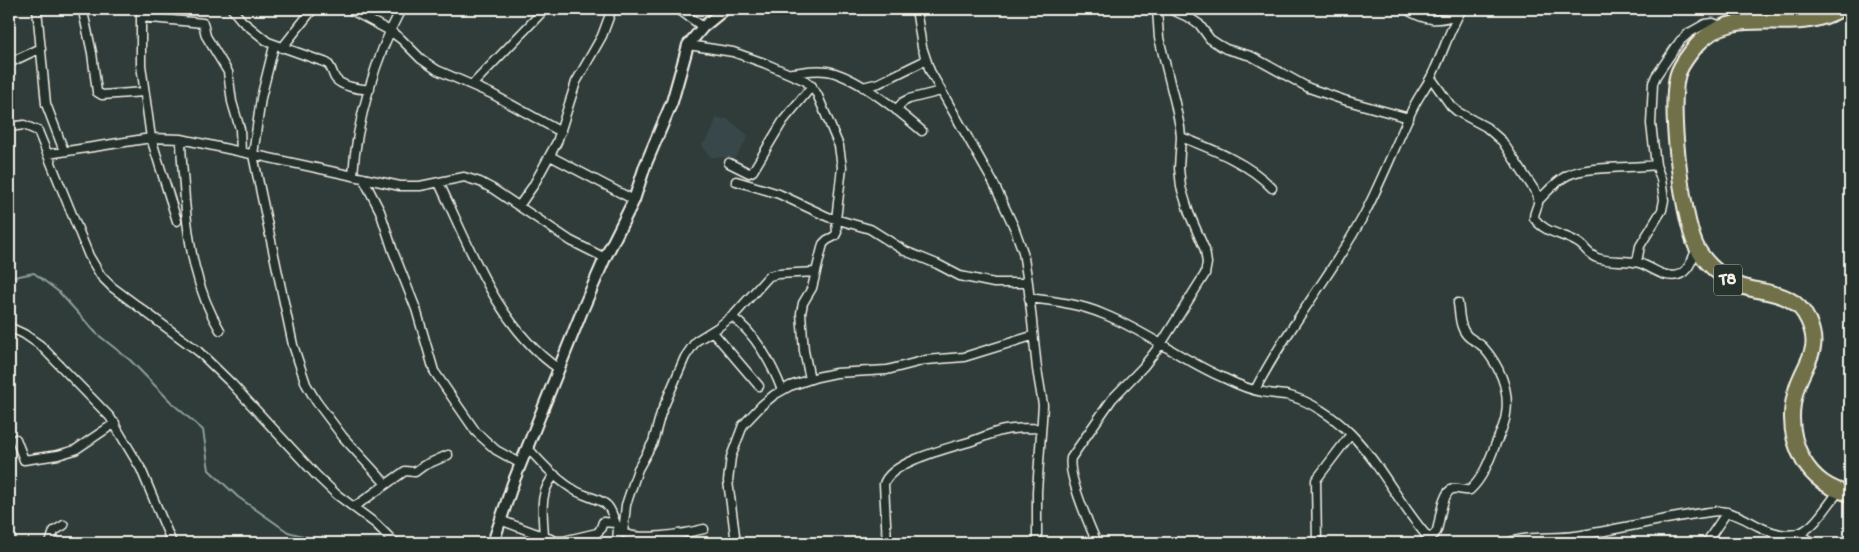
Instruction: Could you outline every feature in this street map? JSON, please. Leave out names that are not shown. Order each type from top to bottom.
[{"type":"highway","points":[[1728,23],[1750,19],[1800,21],[1824,17],[1841,9]]},
{"type":"highway","name":"T8","points":[[1728,23],[1710,32],[1701,40],[1679,71],[1674,98],[1683,195],[1689,226],[1697,248],[1708,262],[1725,278],[1735,284],[1784,296],[1798,306],[1807,317],[1814,332],[1814,350],[1798,385],[1793,402],[1791,418],[1793,436],[1800,454],[1816,478],[1845,493]]},
{"type":"street","points":[[37,9],[46,104],[64,151]]},
{"type":"street","points":[[232,9],[253,31],[278,47],[328,63],[335,77],[342,83],[359,89],[370,89]]},
{"type":"street","points":[[313,9],[278,47],[261,98],[253,155],[289,325],[306,384],[327,417],[386,484]]},
{"type":"street","points":[[349,9],[390,31],[428,64],[447,75],[518,108],[561,132]]},
{"type":"street","points":[[353,175],[359,128],[370,89],[390,31],[401,9]]},
{"type":"street","points":[[472,85],[546,9]]},
{"type":"street","points":[[678,9],[702,27]]},
{"type":"street","points":[[493,543],[521,464],[559,369],[605,258],[634,200],[645,166],[672,102],[688,45],[702,27],[725,9]]},
{"type":"street","points":[[916,9],[926,60],[1008,214],[1023,252],[1028,283],[1032,336],[1043,404],[1036,516],[1037,543]]},
{"type":"street","points":[[1098,543],[1076,489],[1070,463],[1071,458],[1116,394],[1161,344],[1204,277],[1207,263],[1205,250],[1189,213],[1181,187],[1179,168],[1181,138],[1176,103],[1159,38],[1157,9]]},
{"type":"street","points":[[1170,9],[1199,24],[1210,39],[1219,45],[1250,56],[1310,88],[1344,100],[1409,118]]},
{"type":"street","points":[[1406,9],[1419,16],[1434,20],[1440,20],[1461,11]]},
{"type":"street","points":[[518,206],[533,186],[550,156],[561,132],[576,82],[600,40],[608,10]]},
{"type":"street","points":[[1255,390],[1273,355],[1334,267],[1351,238],[1379,185],[1409,118],[1430,78],[1448,35],[1461,11]]},
{"type":"street","points":[[177,221],[151,138],[141,66],[141,13],[203,23],[206,36],[228,72],[232,102],[240,129],[241,152]]},
{"type":"street","points":[[84,16],[92,53],[97,92],[102,95],[144,92]]},
{"type":"street","points":[[1637,262],[1640,246],[1662,210],[1664,200],[1662,184],[1656,165],[1651,124],[1653,83],[1680,41],[1705,24],[1728,23]]},
{"type":"street","points":[[688,45],[734,52],[806,80],[812,86],[823,105],[841,156],[841,183],[836,220],[837,232],[835,236],[824,244],[812,288],[803,304],[801,313],[804,351],[810,379]]},
{"type":"street","points":[[9,63],[41,48]]},
{"type":"street","points":[[863,87],[879,83],[926,60]]},
{"type":"street","points":[[790,73],[826,71],[844,77],[863,87],[922,131]]},
{"type":"street","points":[[1430,78],[1451,106],[1458,112],[1486,127],[1502,141],[1528,178],[1539,200]]},
{"type":"street","points":[[729,163],[749,173],[753,171],[783,121],[812,86]]},
{"type":"street","points":[[896,110],[903,102],[909,99],[941,91]]},
{"type":"street","points":[[9,127],[24,125],[34,128],[41,137],[89,256],[112,287],[198,351],[232,384],[316,475],[336,494],[376,524],[395,543]]},
{"type":"street","points":[[48,154],[151,138],[181,139],[353,175],[390,185],[411,187],[457,177],[470,178],[480,182],[571,241],[605,258]]},
{"type":"street","points":[[1181,138],[1232,160],[1265,181],[1272,188]]},
{"type":"street","points":[[181,139],[187,227],[193,261],[202,295],[220,330]]},
{"type":"street","points":[[550,156],[634,200]]},
{"type":"street","points":[[1656,165],[1590,170],[1570,174],[1553,185],[1539,200],[1534,218],[1541,226],[1580,244],[1587,254],[1598,258],[1637,262],[1666,275],[1680,275],[1692,261],[1697,248]]},
{"type":"street","points":[[363,178],[380,211],[392,252],[416,309],[434,371],[476,432],[496,450],[521,464]]},
{"type":"street","points":[[736,181],[767,189],[836,220],[870,229],[904,251],[966,278],[994,283],[1028,283]]},
{"type":"street","points":[[438,182],[494,296],[534,348],[559,369]]},
{"type":"street","points":[[616,543],[636,474],[653,442],[658,421],[679,369],[696,341],[732,317],[769,276],[816,272]]},
{"type":"street","points":[[1029,298],[1064,303],[1103,313],[1210,372],[1255,390],[1287,395],[1303,401],[1330,416],[1351,434],[1390,482],[1414,521],[1431,541],[1437,530],[1443,503],[1448,493],[1454,489],[1470,490],[1478,480],[1490,457],[1507,413],[1501,375],[1493,360],[1481,345],[1465,332],[1461,326],[1458,302]]},
{"type":"street","points":[[732,317],[744,326],[762,351],[782,390]]},
{"type":"street","points":[[9,327],[30,338],[40,346],[104,410],[114,423],[141,469],[172,543]]},
{"type":"street","points":[[712,331],[759,386]]},
{"type":"street","points":[[736,543],[728,481],[731,456],[743,425],[762,405],[782,390],[810,379],[836,373],[887,370],[926,360],[973,355],[1032,336]]},
{"type":"street","points":[[16,440],[24,460],[58,455],[81,448],[114,423]]},
{"type":"street","points":[[887,543],[884,484],[890,474],[914,460],[1002,430],[1024,427],[1040,428]]},
{"type":"street","points":[[1317,543],[1316,480],[1351,434]]},
{"type":"street","points":[[528,448],[555,474],[578,492],[607,505],[619,528]]},
{"type":"street","points":[[354,507],[405,471],[414,472],[448,455]]},
{"type":"street","points":[[544,537],[543,493],[546,485],[555,474]]},
{"type":"street","points":[[1508,543],[1520,539],[1551,539],[1575,536],[1709,512],[1726,512],[1745,518],[1774,534],[1784,536],[1798,534],[1805,530],[1845,493]]},
{"type":"street","points":[[1706,543],[1726,512]]},
{"type":"street","points":[[500,520],[550,540],[563,541],[597,533],[603,522],[619,528],[660,537],[680,535],[704,529]]},
{"type":"street","points":[[50,543],[54,531],[64,525]]},
{"type":"street","points":[[1798,534],[1813,543]]},
{"type":"street","points":[[1842,543],[1850,539]]},
{"type":"shaded area","points":[[716,118],[728,119],[749,136],[735,158],[710,157],[702,145],[712,131]]},
{"type":"waterway","points":[[9,278],[34,273],[59,292],[97,334],[130,360],[173,404],[203,430],[209,470],[238,497],[288,532],[329,543]]}]
